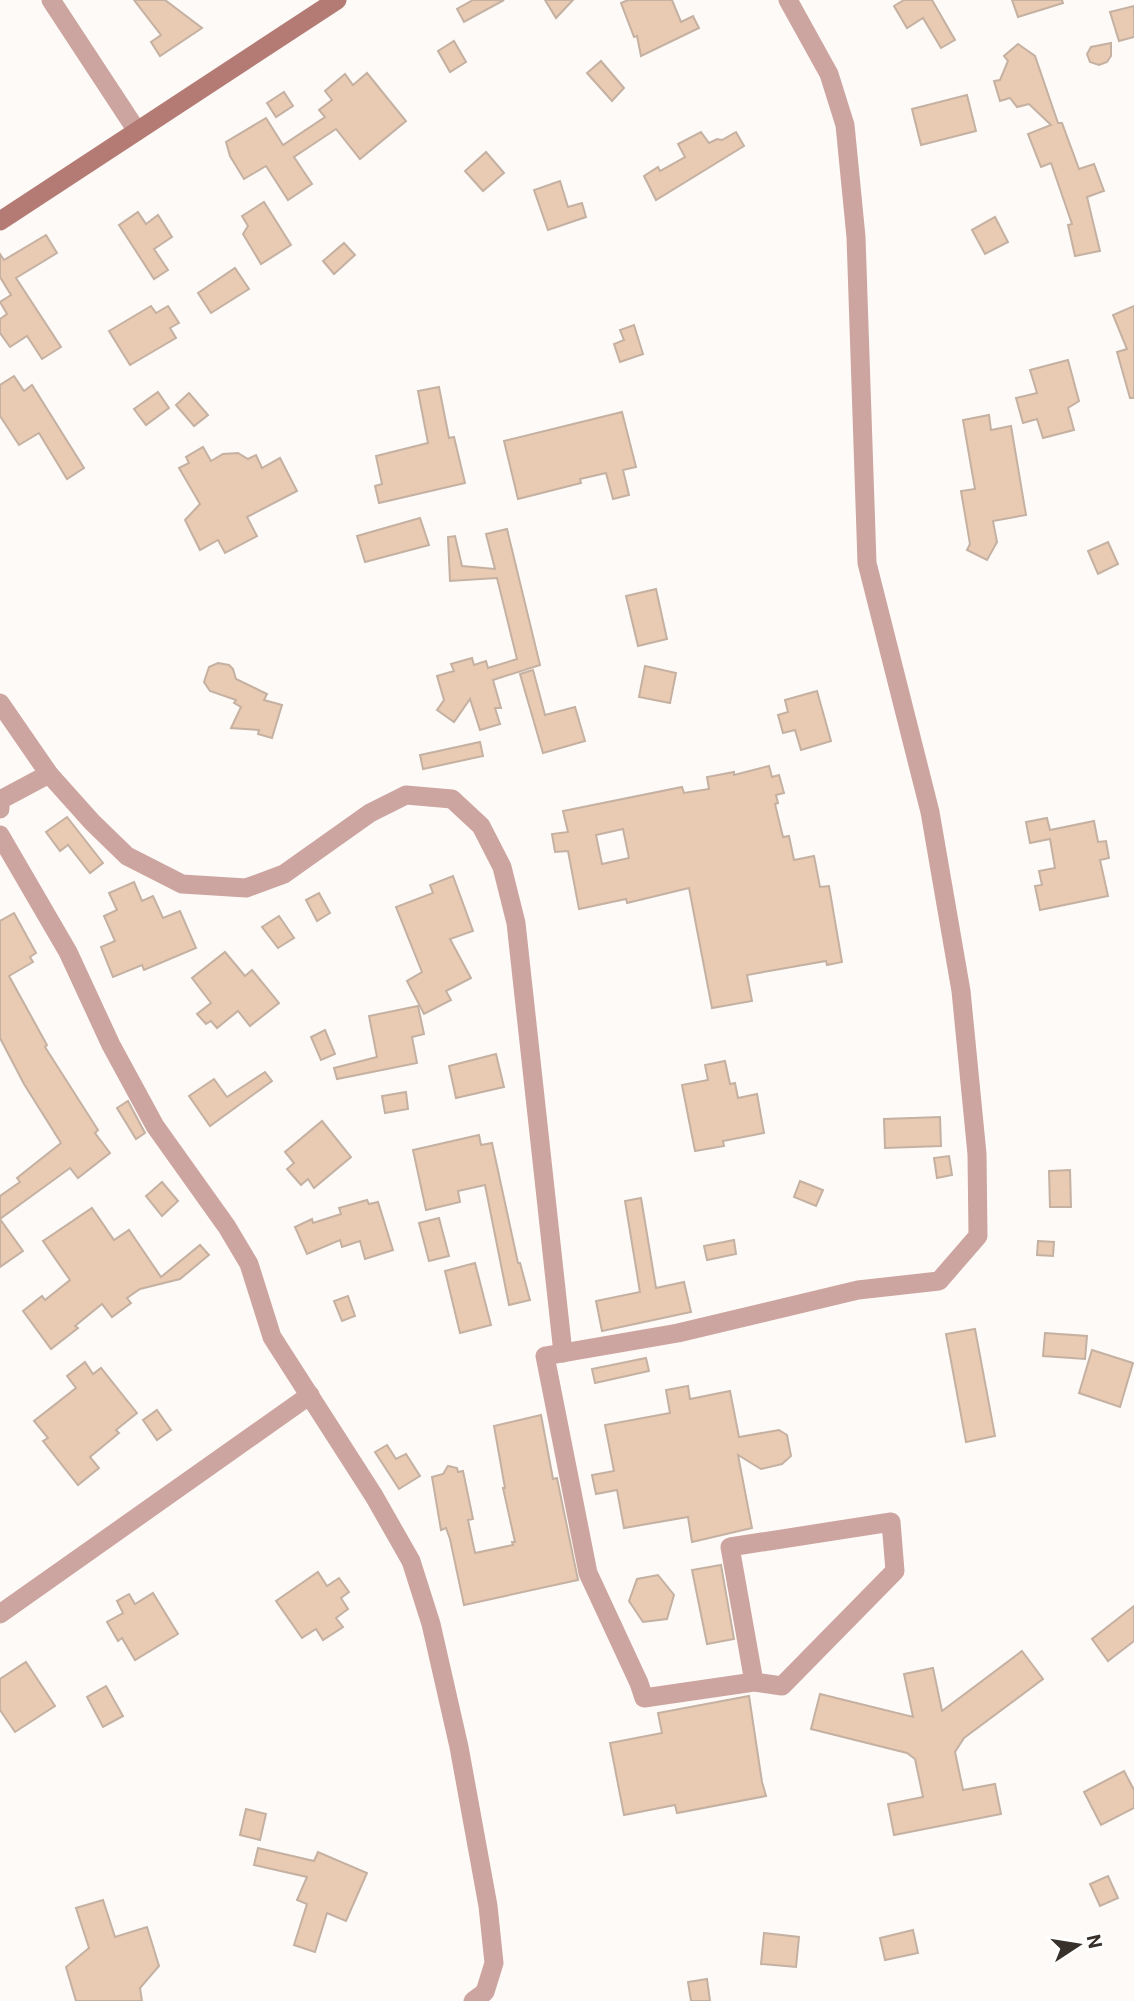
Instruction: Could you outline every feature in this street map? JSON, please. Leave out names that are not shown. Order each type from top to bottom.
[{"type":"main road","points":[[0,221],[337,0]]},
{"type":"street","points":[[51,0],[137,131]]},
{"type":"street","points":[[754,1682],[730,1547],[891,1522],[895,1571],[782,1686],[754,1682],[644,1698],[588,1573],[545,1356],[678,1333],[858,1290],[939,1281],[978,1236],[977,1154],[961,991],[930,812],[867,563],[856,237],[845,125],[829,74],[788,0]]},
{"type":"street","points":[[0,703],[48,774],[127,856],[182,884],[246,888],[284,874],[370,813],[407,795],[452,799],[481,826],[502,867],[516,923],[563,1353]]},
{"type":"street","points":[[0,808],[0,800],[48,774]]},
{"type":"street","points":[[0,835],[68,952],[111,1045],[155,1126],[227,1227],[249,1264],[272,1336],[374,1496],[411,1561],[431,1624],[459,1747],[489,1918],[494,1963],[485,1992],[472,2001]]},
{"type":"street","points":[[0,1614],[310,1395]]},
{"type":"building","points":[[134,0],[165,0],[202,28],[160,56],[151,42],[161,35]]},
{"type":"building","points":[[473,0],[504,0],[464,22],[457,9]]},
{"type":"building","points":[[545,0],[573,0],[556,18]]},
{"type":"building","points":[[628,0],[672,0],[681,22],[693,16],[699,28],[641,56],[637,36],[634,37],[621,3]]},
{"type":"building","points":[[904,0],[932,0],[955,40],[941,48],[923,18],[907,28],[894,6]]},
{"type":"building","points":[[1012,0],[1062,0],[1063,3],[1018,17]]},
{"type":"building","points":[[1134,6],[1134,37],[1119,41],[1110,12]]},
{"type":"building","points":[[454,41],[466,62],[450,72],[438,51]]},
{"type":"building","points":[[1111,43],[1111,56],[1107,62],[1099,65],[1090,62],[1087,54],[1091,47]]},
{"type":"building","points":[[1018,44],[1035,56],[1058,123],[1062,123],[1079,169],[1094,164],[1104,191],[1087,197],[1100,251],[1075,256],[1068,225],[1072,224],[1051,163],[1041,167],[1028,134],[1051,125],[1029,104],[1017,107],[1010,98],[1000,101],[994,81],[1000,80],[1008,61],[1004,56]]},
{"type":"building","points":[[601,61],[624,88],[612,101],[587,73]]},
{"type":"building","points":[[367,73],[406,121],[360,159],[336,129],[294,157],[312,184],[288,200],[266,166],[244,179],[230,156],[226,142],[266,118],[283,145],[325,117],[319,110],[332,100],[325,91],[345,74],[353,85]]},
{"type":"building","points":[[284,92],[293,106],[276,117],[267,103]]},
{"type":"building","points":[[967,95],[976,131],[921,145],[912,109]]},
{"type":"building","points":[[701,132],[709,143],[722,140],[736,132],[744,146],[656,200],[644,176],[658,167],[660,171],[685,157],[678,144]]},
{"type":"building","points":[[486,152],[504,173],[483,191],[465,171]]},
{"type":"building","points":[[560,181],[568,207],[582,203],[586,217],[548,230],[534,190]]},
{"type":"building","points":[[264,202],[291,245],[261,264],[243,234],[248,226],[242,216]]},
{"type":"building","points":[[138,212],[146,224],[158,215],[172,237],[154,249],[168,270],[154,279],[119,225]]},
{"type":"building","points":[[995,217],[1008,242],[985,254],[972,230]]},
{"type":"building","points":[[46,235],[57,253],[16,278],[61,347],[42,359],[27,336],[10,347],[0,333],[0,319],[7,314],[0,302],[11,295],[0,277],[0,254],[4,260]]},
{"type":"building","points":[[344,243],[355,255],[334,274],[323,261]]},
{"type":"building","points":[[235,268],[249,289],[211,313],[198,293]]},
{"type":"building","points":[[151,306],[156,313],[168,306],[179,323],[170,328],[176,338],[130,365],[109,331]]},
{"type":"building","points":[[1134,306],[1134,398],[1130,398],[1117,352],[1127,349],[1113,315]]},
{"type":"building","points":[[634,325],[643,354],[620,362],[614,344],[624,340],[620,330]]},
{"type":"building","points":[[1068,360],[1079,401],[1068,408],[1074,430],[1043,438],[1037,419],[1023,423],[1016,398],[1037,393],[1030,370]]},
{"type":"building","points":[[14,376],[24,391],[32,385],[84,468],[67,479],[39,433],[19,445],[0,416],[0,385]]},
{"type":"building","points":[[439,387],[449,438],[454,437],[465,483],[379,503],[375,486],[382,484],[376,456],[428,443],[418,391]]},
{"type":"building","points":[[158,392],[169,408],[146,425],[134,409]]},
{"type":"building","points":[[189,393],[208,415],[194,426],[176,405]]},
{"type":"building","points":[[622,412],[636,467],[623,470],[629,495],[613,499],[606,473],[580,479],[581,483],[518,499],[504,441]]},
{"type":"building","points":[[989,415],[991,430],[1011,426],[1026,515],[993,521],[997,542],[987,560],[967,550],[970,544],[961,491],[975,489],[963,420]]},
{"type":"building","points":[[203,447],[211,461],[223,454],[238,453],[248,459],[256,455],[262,468],[280,458],[297,491],[247,517],[257,536],[225,553],[218,540],[200,550],[185,520],[200,504],[179,468],[189,463],[186,457]]},
{"type":"building","points":[[420,518],[429,545],[365,562],[357,536]]},
{"type":"building","points":[[507,529],[540,665],[493,680],[501,708],[495,708],[500,724],[480,730],[470,699],[454,722],[437,710],[444,700],[437,676],[454,671],[451,664],[472,658],[474,665],[486,661],[488,668],[517,659],[497,578],[450,581],[448,537],[455,536],[462,566],[495,569],[486,534]]},
{"type":"building","points":[[1108,542],[1118,564],[1098,574],[1088,551]]},
{"type":"building","points":[[656,589],[667,639],[638,646],[626,596]]},
{"type":"building","points":[[218,663],[229,665],[236,679],[267,694],[264,700],[282,705],[272,738],[258,734],[259,730],[231,728],[241,707],[234,703],[236,700],[210,691],[204,682],[209,667]]},
{"type":"building","points":[[645,666],[676,673],[670,703],[639,697]]},
{"type":"building","points":[[533,670],[545,715],[575,707],[585,741],[543,753],[520,674]]},
{"type":"building","points":[[817,691],[831,741],[801,750],[795,730],[783,733],[778,715],[788,712],[785,700]]},
{"type":"building","points":[[480,742],[483,756],[423,769],[420,755]]},
{"type":"building","points":[[769,766],[772,777],[779,775],[784,793],[776,795],[778,803],[775,804],[783,837],[789,836],[794,860],[814,856],[820,887],[829,886],[842,962],[827,965],[826,961],[747,975],[752,1001],[712,1008],[689,888],[627,903],[626,899],[579,909],[568,851],[555,852],[552,834],[568,832],[563,811],[682,787],[684,793],[709,789],[707,777],[734,772],[734,775]],"holes":[[[623,829],[629,858],[602,864],[596,835]]]},
{"type":"building","points":[[67,817],[103,863],[90,873],[68,845],[60,851],[46,832]]},
{"type":"building","points":[[1047,818],[1050,830],[1094,821],[1098,842],[1106,841],[1109,858],[1100,860],[1108,896],[1040,910],[1035,886],[1042,885],[1039,871],[1055,868],[1050,839],[1030,843],[1026,822]]},
{"type":"building","points":[[453,876],[473,931],[450,939],[471,978],[446,991],[451,1000],[424,1014],[407,981],[422,972],[396,907],[433,893],[430,885]]},
{"type":"building","points":[[134,882],[142,901],[153,896],[163,918],[180,911],[196,948],[144,970],[142,965],[113,977],[101,947],[115,941],[104,916],[117,910],[109,893]]},
{"type":"building","points":[[319,893],[330,913],[317,921],[306,900]]},
{"type":"building","points":[[14,913],[36,953],[30,957],[33,962],[9,976],[47,1045],[45,1047],[98,1130],[95,1133],[110,1153],[78,1178],[70,1168],[0,1219],[0,1196],[20,1182],[17,1178],[61,1143],[24,1084],[0,1038],[0,921]]},
{"type":"building","points":[[279,916],[294,938],[278,948],[262,927]]},
{"type":"building","points":[[225,952],[245,976],[252,970],[279,1003],[250,1026],[238,1011],[217,1028],[211,1021],[206,1024],[197,1014],[211,1003],[192,978]]},
{"type":"building","points":[[418,1006],[424,1034],[412,1037],[417,1063],[337,1079],[334,1068],[377,1057],[369,1016]]},
{"type":"building","points":[[325,1030],[335,1054],[321,1060],[311,1037]]},
{"type":"building","points":[[496,1054],[504,1087],[456,1098],[449,1066]]},
{"type":"building","points":[[725,1061],[730,1084],[735,1083],[738,1098],[757,1094],[764,1133],[723,1141],[724,1146],[695,1151],[682,1085],[708,1080],[705,1065]]},
{"type":"building","points":[[265,1072],[272,1081],[210,1126],[189,1096],[214,1079],[227,1097]]},
{"type":"building","points":[[406,1092],[408,1109],[385,1113],[382,1096]]},
{"type":"building","points":[[128,1101],[145,1133],[136,1139],[117,1108]]},
{"type":"building","points":[[940,1117],[941,1146],[885,1148],[884,1119]]},
{"type":"building","points":[[322,1121],[351,1157],[314,1188],[308,1179],[301,1185],[287,1169],[294,1163],[285,1152]]},
{"type":"building","points":[[479,1135],[481,1145],[492,1143],[518,1263],[530,1300],[509,1305],[485,1185],[458,1191],[460,1202],[426,1210],[413,1150]]},
{"type":"building","points":[[949,1156],[952,1175],[937,1178],[934,1158]]},
{"type":"building","points":[[1070,1170],[1071,1207],[1050,1207],[1049,1171]]},
{"type":"building","points":[[800,1181],[823,1190],[816,1206],[794,1197]]},
{"type":"building","points":[[162,1182],[178,1201],[162,1216],[146,1196]]},
{"type":"building","points":[[641,1198],[656,1288],[684,1282],[691,1312],[602,1331],[596,1301],[640,1292],[625,1201]]},
{"type":"building","points":[[367,1200],[369,1204],[378,1202],[393,1250],[365,1259],[360,1241],[342,1247],[340,1240],[307,1254],[295,1227],[312,1219],[313,1223],[341,1214],[339,1208]]},
{"type":"building","points":[[92,1208],[114,1240],[129,1230],[161,1277],[200,1245],[209,1255],[180,1279],[140,1289],[127,1298],[131,1303],[112,1317],[102,1304],[75,1326],[78,1328],[51,1349],[23,1311],[42,1296],[45,1300],[70,1280],[43,1241]]},
{"type":"building","points":[[439,1218],[449,1256],[429,1261],[419,1223]]},
{"type":"building","points":[[0,1219],[23,1251],[0,1267]]},
{"type":"building","points":[[734,1240],[736,1254],[707,1260],[704,1246]]},
{"type":"building","points":[[1038,1241],[1054,1242],[1053,1256],[1037,1255]]},
{"type":"building","points":[[475,1263],[491,1325],[460,1333],[445,1271]]},
{"type":"building","points":[[348,1296],[355,1316],[342,1321],[334,1301]]},
{"type":"building","points":[[975,1329],[995,1436],[966,1442],[946,1334]]},
{"type":"building","points":[[1045,1333],[1087,1336],[1085,1359],[1043,1356]]},
{"type":"building","points":[[1092,1350],[1133,1363],[1120,1407],[1079,1393]]},
{"type":"building","points":[[646,1358],[649,1371],[595,1383],[592,1369]]},
{"type":"building","points":[[85,1362],[93,1374],[101,1368],[137,1413],[116,1430],[119,1433],[90,1457],[99,1468],[78,1485],[43,1441],[48,1438],[34,1421],[76,1388],[67,1376]]},
{"type":"building","points":[[688,1386],[690,1399],[730,1391],[739,1437],[779,1430],[787,1435],[791,1456],[782,1464],[761,1469],[738,1455],[752,1528],[692,1542],[688,1517],[624,1528],[617,1490],[596,1494],[592,1475],[614,1471],[605,1425],[670,1413],[666,1390]]},
{"type":"building","points":[[157,1410],[171,1430],[157,1440],[143,1420]]},
{"type":"building","points":[[541,1415],[553,1479],[557,1478],[578,1580],[464,1605],[450,1539],[446,1528],[441,1530],[432,1477],[443,1474],[448,1466],[457,1468],[458,1472],[463,1471],[473,1519],[468,1520],[475,1553],[513,1545],[512,1542],[515,1542],[503,1488],[494,1426]]},
{"type":"building","points":[[387,1445],[396,1459],[406,1454],[420,1476],[399,1489],[375,1452]]},
{"type":"building","points":[[721,1565],[734,1639],[707,1644],[692,1570]]},
{"type":"building","points":[[318,1572],[327,1586],[339,1578],[349,1592],[341,1598],[348,1609],[336,1618],[343,1627],[323,1640],[316,1629],[302,1638],[276,1601]]},
{"type":"building","points":[[658,1575],[674,1595],[667,1619],[643,1622],[629,1601],[637,1579]]},
{"type":"building","points":[[153,1593],[178,1634],[135,1660],[122,1638],[118,1641],[107,1622],[123,1613],[117,1601],[129,1594],[135,1604]]},
{"type":"building","points":[[1134,1606],[1134,1641],[1108,1661],[1092,1639]]},
{"type":"building","points":[[1022,1651],[1043,1679],[964,1738],[955,1752],[963,1790],[995,1784],[1001,1814],[894,1835],[888,1804],[923,1797],[915,1759],[907,1753],[811,1729],[820,1694],[913,1717],[904,1674],[933,1668],[942,1711]]},
{"type":"building","points":[[26,1662],[55,1706],[15,1732],[0,1710],[0,1679]]},
{"type":"building","points":[[106,1686],[123,1716],[103,1727],[87,1697]]},
{"type":"building","points":[[749,1696],[766,1796],[677,1813],[675,1805],[624,1815],[610,1743],[662,1733],[658,1713]]},
{"type":"building","points":[[1124,1771],[1134,1790],[1134,1808],[1101,1825],[1084,1792]]},
{"type":"building","points":[[246,1809],[266,1814],[260,1840],[240,1835]]},
{"type":"building","points":[[258,1848],[314,1861],[318,1852],[367,1873],[346,1921],[327,1913],[315,1952],[294,1945],[307,1904],[297,1900],[307,1877],[254,1865]]},
{"type":"building","points":[[1108,1876],[1118,1898],[1100,1906],[1090,1884]]},
{"type":"building","points":[[103,1900],[115,1937],[147,1927],[159,1966],[140,1988],[142,2001],[76,2001],[66,1967],[89,1948],[76,1908]]},
{"type":"building","points":[[913,1930],[918,1953],[885,1960],[880,1938]]},
{"type":"building","points":[[764,1933],[799,1937],[796,1967],[761,1964]]},
{"type":"building","points":[[707,1979],[710,2001],[691,2001],[688,1982]]}]
